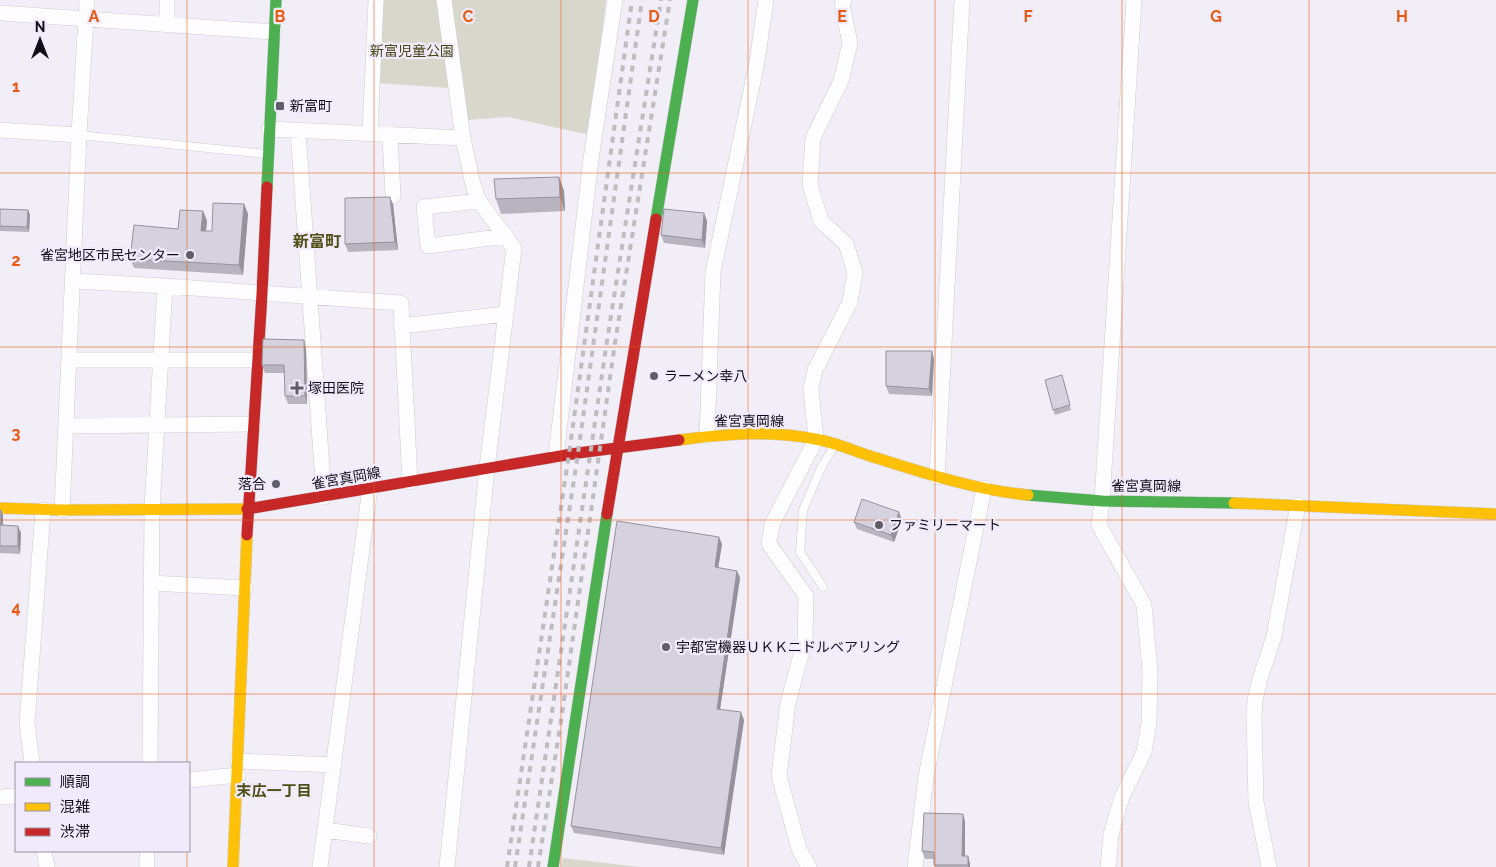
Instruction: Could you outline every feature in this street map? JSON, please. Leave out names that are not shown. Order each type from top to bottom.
[{"type":"street","points":[[62,510],[87,0]]},
{"type":"street","points":[[167,0],[167,24]]},
{"type":"street","points":[[233,867],[248,509],[262,294],[268,128],[276,0]]},
{"type":"street","points":[[370,133],[376,0]]},
{"type":"street","points":[[444,0],[462,138],[472,185],[479,201],[514,248],[487,468],[447,867]]},
{"type":"street","points":[[556,456],[590,159],[615,0]]},
{"type":"street","points":[[553,867],[618,447],[693,0]]},
{"type":"street","points":[[707,436],[713,272],[757,62],[766,0]]},
{"type":"street","points":[[809,867],[799,849],[779,776],[788,703],[805,640],[806,596],[769,544],[772,524],[816,439],[811,388],[815,370],[850,302],[855,272],[846,244],[820,221],[810,185],[814,138],[841,81],[850,43],[842,5],[844,0]]},
{"type":"street","points":[[937,477],[962,0]]},
{"type":"street","points":[[1108,867],[1111,834],[1122,797],[1144,752],[1149,723],[1150,671],[1144,605],[1099,525],[1134,0]]},
{"type":"street","points":[[0,13],[274,32]]},
{"type":"street","points":[[268,128],[462,138]]},
{"type":"street","points":[[0,130],[79,135]]},
{"type":"street","points":[[298,130],[324,497]]},
{"type":"street","points":[[390,134],[393,196]]},
{"type":"street","points":[[479,201],[424,207],[428,246],[506,236]]},
{"type":"street","points":[[73,281],[401,303],[410,482]]},
{"type":"street","points":[[150,762],[152,509],[165,286]]},
{"type":"street","points":[[401,326],[506,314]]},
{"type":"street","points":[[69,360],[258,360]]},
{"type":"street","points":[[66,426],[254,424]]},
{"type":"street","name":"雀宮真岡線","points":[[0,508],[43,510],[248,509],[556,456],[707,436],[762,433],[816,439],[937,477],[1021,494],[1102,501],[1218,502],[1496,514]]},
{"type":"street","points":[[320,867],[370,488]]},
{"type":"street","points":[[915,867],[926,776],[984,488]]},
{"type":"street","points":[[1269,867],[1256,802],[1254,708],[1260,679],[1274,636],[1298,505]]},
{"type":"street","points":[[32,762],[27,723],[43,510]]},
{"type":"street","points":[[151,583],[245,588]]},
{"type":"street","points":[[190,780],[238,768],[334,764]]},
{"type":"street","points":[[0,797],[15,796]]},
{"type":"street","points":[[325,830],[369,836]]},
{"type":"street","points":[[44,852],[47,867]]},
{"type":"street","points":[[147,867],[148,852]]},
{"type":"lane","points":[[79,135],[268,154]]},
{"type":"lane","points":[[823,587],[800,552],[803,510],[820,470],[834,445]]},
{"type":"green space","name":"新富児童公園","points":[[383,0],[437,0],[449,88],[377,83]]},
{"type":"green space","points":[[450,0],[606,0],[590,135],[508,117],[466,120]]},
{"type":"green space","points":[[563,858],[640,867],[562,867]]},
{"type":"building","points":[[559,177],[560,197],[496,199],[494,179]]},
{"type":"building","points":[[390,197],[395,242],[345,244],[345,198]]},
{"type":"building","name":"雀宮地区市民センター","points":[[213,203],[244,204],[239,265],[130,259],[134,225],[178,229],[180,210],[203,211],[201,231],[212,231]]},
{"type":"building","points":[[0,209],[28,210],[27,227],[0,226]]},
{"type":"building","points":[[664,209],[704,213],[702,240],[661,235]]},
{"type":"building","name":"塚田医院","points":[[263,339],[304,340],[305,396],[285,396],[284,365],[262,365]]},
{"type":"building","points":[[886,351],[932,351],[929,389],[886,386]]},
{"type":"building","points":[[1062,375],[1070,405],[1053,410],[1045,380]]},
{"type":"building","name":"ファミリーマート","points":[[862,499],[899,512],[891,535],[854,522]]},
{"type":"building","name":"宇都宮機器ＵＫＫニドルベアリング","points":[[617,521],[719,537],[715,567],[737,571],[717,709],[741,712],[721,848],[571,826]]},
{"type":"building","points":[[0,525],[18,526],[18,546],[0,546]]},
{"type":"building","points":[[924,813],[963,814],[962,856],[968,856],[968,865],[934,865],[934,852],[922,851]]},
{"type":"railway","points":[[507,867],[569,454],[632,0]]},
{"type":"railway","points":[[515,867],[578,453],[642,0]]},
{"type":"railway","points":[[529,867],[607,341],[661,0]]},
{"type":"railway","points":[[538,867],[562,714],[615,343],[670,0]]},
{"type":"traffic: fast","points":[[267,187],[276,0]]},
{"type":"traffic: fast","points":[[656,219],[693,0]]},
{"type":"traffic: fast","points":[[1028,495],[1102,501],[1234,503]]},
{"type":"traffic: fast","points":[[553,867],[607,514]]},
{"type":"traffic: slow","points":[[679,440],[747,434],[798,436],[843,446],[948,480],[1008,493],[1028,495]]},
{"type":"traffic: slow","points":[[1234,503],[1496,514]]},
{"type":"traffic: slow","points":[[0,508],[62,510],[247,509]]},
{"type":"traffic: slow","points":[[233,867],[247,535]]},
{"type":"traffic: jam","points":[[247,535],[267,187]]},
{"type":"traffic: jam","points":[[607,514],[656,219]]},
{"type":"traffic: jam","points":[[247,509],[578,453],[679,440]]},
{"type":"place","name":"新富町","points":[[280,106]]},
{"type":"place","name":"雀宮地区市民センター","points":[[190,255]]},
{"type":"place","name":"ラーメン幸八","points":[[654,376]]},
{"type":"place","name":"塚田医院","points":[[297,388]]},
{"type":"place","name":"落合","points":[[276,484]]},
{"type":"place","name":"ファミリーマート","points":[[879,525]]},
{"type":"place","name":"宇都宮機器ＵＫＫニドルベアリング","points":[[666,647]]},
{"type":"district","name":"新富町","points":[[317,241]]},
{"type":"district","name":"末広一丁目","points":[[274,791]]}]
